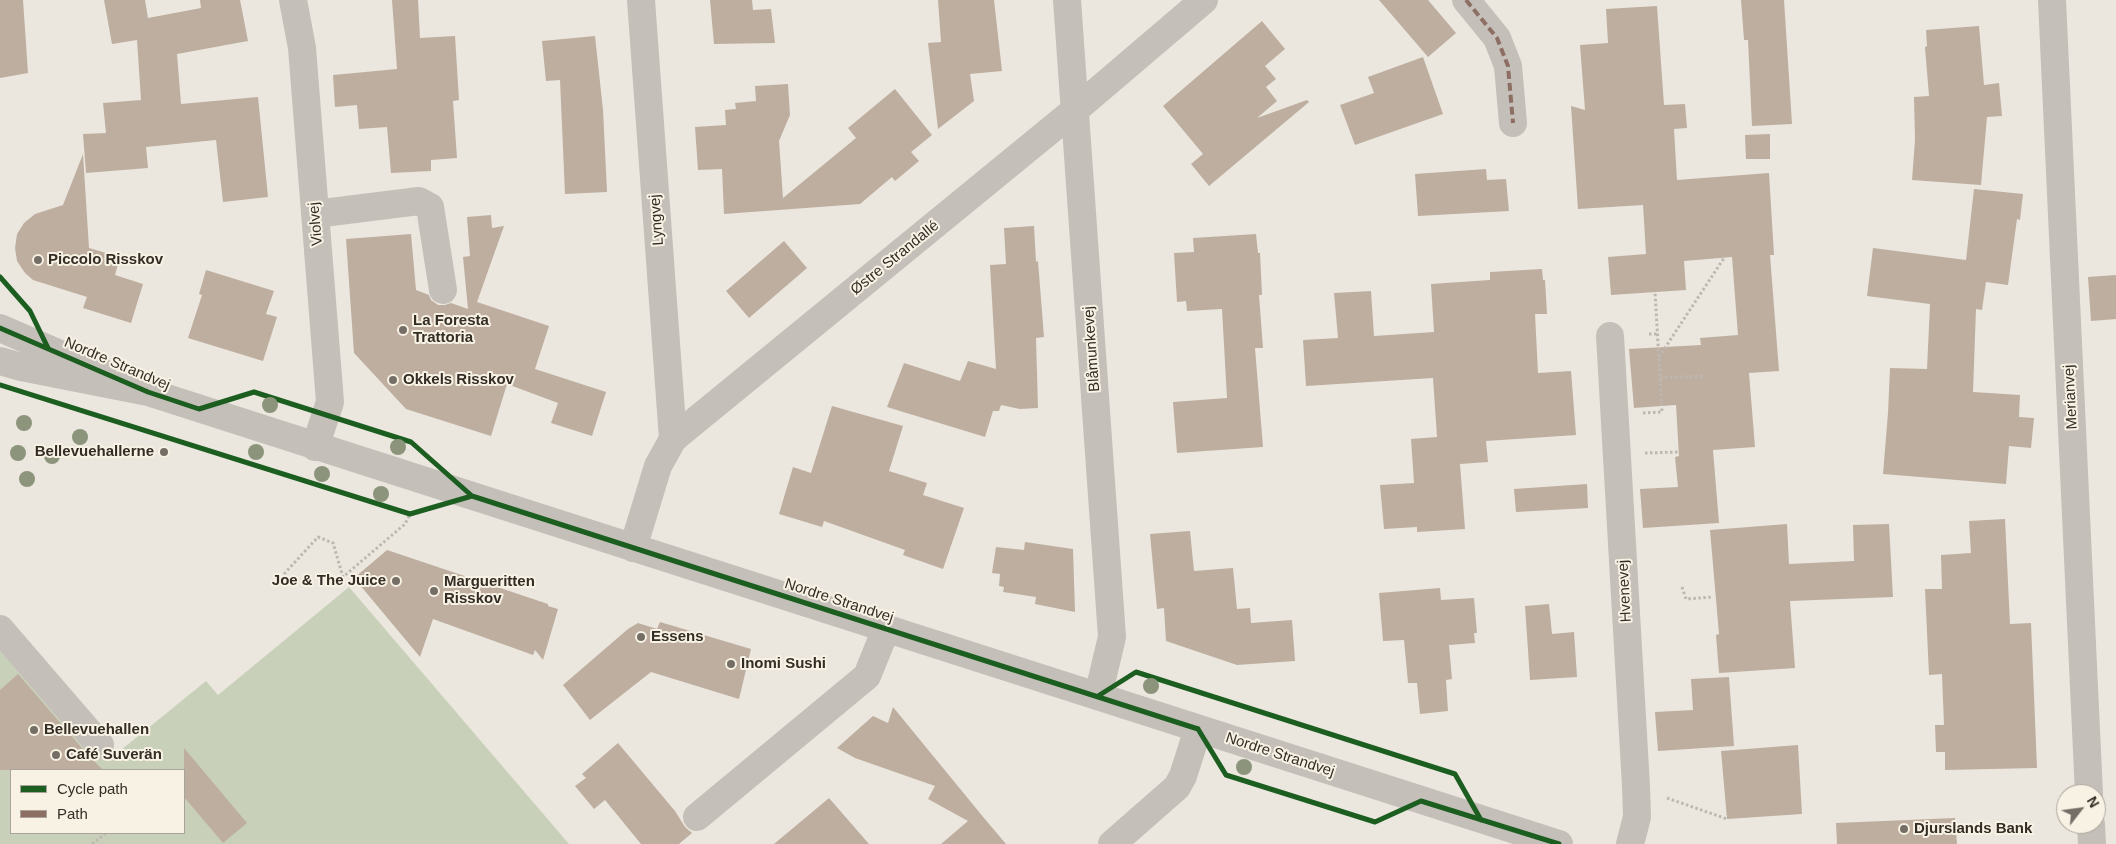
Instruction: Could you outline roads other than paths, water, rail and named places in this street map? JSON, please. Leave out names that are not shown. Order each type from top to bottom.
[{"type":"street","name":"Violvej","points":[[293,0],[302,48],[330,402],[315,447]]},
{"type":"street","name":"Lyngvej","points":[[641,0],[673,439]]},
{"type":"street","name":"Blåmunkevej","points":[[1067,0],[1112,637],[1098,696]]},
{"type":"street","name":"Østre Strandallé","points":[[633,548],[658,466],[673,439],[1075,110],[1204,0]]},
{"type":"street","points":[[1466,0],[1496,38],[1508,66],[1513,123]]},
{"type":"street","name":"Merianvej","points":[[2052,0],[2089,784]]},
{"type":"street","points":[[315,214],[419,200],[430,207],[443,290]]},
{"type":"street","name":"Nordre Strandvej","points":[[0,328],[148,392],[1559,844]]},
{"type":"street","name":"Hvenevej","points":[[1610,336],[1636,786],[1637,817],[1630,844]]},
{"type":"street","name":"Nordre Strandvej","points":[[0,361],[21,367],[148,392]]},
{"type":"street","points":[[0,629],[100,745]]},
{"type":"street","name":"Nordre Strandvej","points":[[697,817],[867,676],[886,629]]},
{"type":"street","points":[[1112,844],[1177,786],[1184,776],[1198,729]]},
{"type":"place","name":"Piccolo Risskov","points":[[38,260]]},
{"type":"place","name":"La Foresta Trattoria","points":[[403,330]]},
{"type":"place","name":"Okkels Risskov","points":[[393,380]]},
{"type":"place","name":"Bellevuehallerne","points":[[164,452]]},
{"type":"place","name":"Joe & The Juice","points":[[396,581]]},
{"type":"place","name":"Margueritten Risskov","points":[[434,591]]},
{"type":"place","name":"Essens","points":[[641,637]]},
{"type":"place","name":"Inomi Sushi","points":[[731,664]]},
{"type":"place","name":"Bellevuehallen","points":[[34,730]]},
{"type":"place","name":"Café Suverän","points":[[56,755]]},
{"type":"place","name":"Djurslands Bank","points":[[1904,829]]}]
